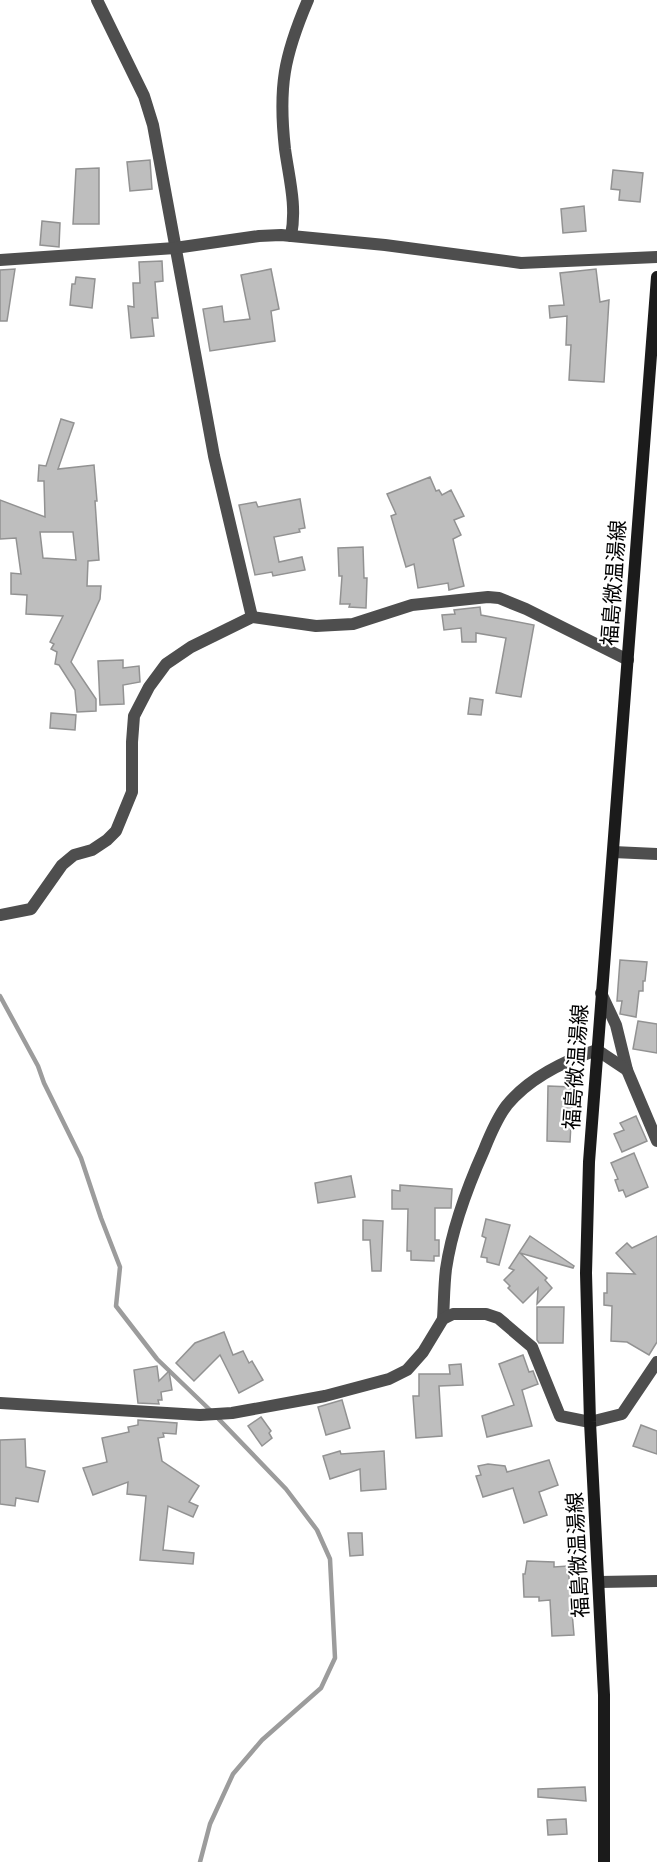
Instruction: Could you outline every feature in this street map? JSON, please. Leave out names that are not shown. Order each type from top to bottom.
[{"type":"main road","name":"福島微温湯線","points":[[604,1862],[606,1760],[590,1422],[586,1273],[589,1162],[655,341],[657,277]]},
{"type":"street","points":[[97,0],[144,96],[153,125],[214,456],[252,617]]},
{"type":"street","points":[[291,236],[294,201],[284,141],[283,75],[292,37],[308,0]]},
{"type":"street","points":[[0,260],[175,248],[259,236],[291,236],[385,245],[521,263],[657,257]]},
{"type":"street","points":[[0,915],[31,909],[62,865],[74,855],[92,850],[116,831],[132,792],[134,716],[149,687],[166,664],[191,647],[252,617],[316,626],[353,624],[412,605],[488,597],[499,598],[628,660]]},
{"type":"street","points":[[613,852],[657,854]]},
{"type":"street","points":[[601,993],[616,1025],[627,1070],[657,1141]]},
{"type":"street","points":[[443,1320],[446,1269],[456,1225],[492,1131],[507,1105],[546,1072],[569,1059],[597,1050],[627,1070]]},
{"type":"street","points":[[0,1403],[200,1414],[232,1413],[325,1396],[389,1379],[407,1370],[423,1352],[443,1320],[453,1314],[486,1314],[498,1318],[532,1347],[560,1416],[590,1422],[622,1414],[657,1362]]},
{"type":"street","points":[[599,1582],[657,1581]]},
{"type":"building","points":[[150,160],[152,189],[130,191],[127,162]]},
{"type":"building","points":[[99,168],[99,224],[73,224],[76,169]]},
{"type":"building","points":[[613,170],[643,173],[640,202],[619,200],[620,190],[611,189]]},
{"type":"building","points":[[584,206],[586,231],[563,233],[561,209]]},
{"type":"building","points":[[42,221],[60,223],[59,247],[40,245]]},
{"type":"building","points":[[162,261],[163,281],[155,282],[158,318],[152,318],[154,336],[131,338],[128,306],[134,307],[133,283],[140,283],[139,262]]},
{"type":"building","points":[[15,269],[7,321],[0,321],[0,270]]},
{"type":"building","points":[[271,269],[279,309],[271,311],[275,341],[210,351],[203,309],[222,306],[224,322],[250,319],[241,275]]},
{"type":"building","points":[[596,269],[600,302],[609,300],[604,382],[569,380],[571,345],[566,345],[567,316],[550,318],[549,306],[564,305],[560,273]]},
{"type":"building","points":[[76,277],[95,279],[92,308],[70,305],[72,284],[75,284]]},
{"type":"building","points":[[61,419],[74,423],[58,469],[94,465],[99,560],[88,561],[87,586],[101,586],[100,599],[71,662],[96,699],[96,711],[77,712],[75,690],[59,665],[55,664],[57,652],[51,649],[54,644],[50,642],[63,616],[26,614],[27,595],[11,594],[11,573],[21,574],[16,538],[0,539],[0,500],[45,517],[44,481],[38,481],[39,465],[46,466]],"holes":[[[40,532],[73,532],[76,560],[43,558]]]},
{"type":"building","points":[[430,477],[436,491],[439,490],[442,495],[451,490],[464,516],[454,520],[461,535],[453,539],[464,586],[449,590],[448,583],[418,588],[414,564],[406,567],[391,516],[396,514],[387,494]]},
{"type":"building","points":[[300,499],[305,528],[299,529],[300,532],[274,537],[279,562],[302,557],[305,570],[273,576],[272,572],[255,575],[239,505],[256,502],[258,507]]},
{"type":"building","points":[[363,547],[364,578],[367,578],[366,608],[349,607],[350,604],[340,604],[342,576],[339,576],[338,548]]},
{"type":"building","points":[[480,607],[481,615],[534,625],[521,697],[496,693],[506,638],[476,633],[476,642],[462,642],[461,628],[444,630],[442,615],[455,614],[454,610]]},
{"type":"building","points":[[123,660],[123,668],[139,666],[140,682],[123,685],[124,704],[100,705],[98,661]]},
{"type":"building","points":[[470,698],[483,700],[481,715],[468,714]]},
{"type":"building","points":[[51,713],[76,715],[75,730],[50,728]]},
{"type":"building","points":[[620,960],[647,962],[643,991],[639,991],[636,1017],[620,1014],[622,1001],[617,1001]]},
{"type":"building","points":[[638,1021],[657,1024],[657,1053],[633,1049]]},
{"type":"building","points":[[548,1086],[573,1087],[570,1142],[547,1141]]},
{"type":"building","points":[[636,1116],[647,1141],[622,1152],[614,1134],[624,1130],[620,1123]]},
{"type":"building","points":[[634,1153],[648,1187],[626,1197],[623,1190],[619,1191],[615,1180],[618,1179],[611,1163]]},
{"type":"building","points":[[351,1176],[355,1197],[318,1203],[315,1183]]},
{"type":"building","points":[[400,1185],[452,1189],[451,1208],[435,1208],[435,1240],[439,1240],[439,1256],[434,1256],[434,1261],[411,1260],[411,1251],[407,1251],[408,1209],[392,1209],[392,1190],[400,1191]]},
{"type":"building","points":[[486,1219],[510,1225],[499,1265],[487,1262],[487,1258],[481,1257],[486,1238],[482,1236]]},
{"type":"building","points":[[363,1220],[383,1221],[381,1271],[372,1271],[370,1240],[363,1240]]},
{"type":"building","points":[[530,1236],[574,1266],[573,1268],[520,1253],[547,1278],[545,1280],[552,1288],[537,1304],[538,1288],[523,1303],[508,1288],[510,1286],[504,1280],[514,1270],[509,1268]]},
{"type":"building","points":[[657,1236],[657,1342],[649,1355],[627,1342],[611,1341],[612,1306],[604,1305],[604,1293],[607,1293],[607,1273],[635,1274],[616,1253],[627,1243],[632,1248]]},
{"type":"building","points":[[537,1307],[564,1307],[563,1343],[539,1343],[537,1340]]},
{"type":"building","points":[[224,1332],[233,1355],[243,1351],[249,1363],[252,1361],[263,1380],[239,1393],[220,1355],[194,1381],[176,1363],[195,1343]]},
{"type":"building","points":[[523,1355],[529,1372],[533,1371],[538,1384],[522,1390],[532,1426],[487,1437],[482,1416],[514,1405],[499,1364]]},
{"type":"building","points":[[461,1364],[463,1385],[439,1386],[442,1436],[416,1438],[413,1396],[419,1396],[419,1374],[450,1374],[449,1365]]},
{"type":"building","points":[[157,1366],[159,1381],[169,1371],[172,1390],[161,1392],[162,1400],[158,1400],[159,1404],[138,1403],[134,1370]]},
{"type":"building","points":[[342,1400],[350,1428],[326,1435],[318,1407]]},
{"type":"building","points":[[261,1417],[271,1431],[269,1433],[272,1438],[262,1446],[248,1426]]},
{"type":"building","points":[[138,1420],[177,1423],[176,1434],[163,1433],[164,1437],[158,1438],[162,1461],[199,1486],[189,1502],[198,1506],[193,1517],[168,1506],[163,1550],[194,1553],[193,1564],[140,1560],[146,1496],[127,1494],[128,1482],[93,1495],[83,1468],[107,1462],[102,1438],[129,1432],[128,1427],[138,1425]]},
{"type":"building","points":[[641,1425],[657,1431],[657,1454],[633,1446]]},
{"type":"building","points":[[25,1439],[26,1467],[45,1471],[38,1502],[16,1498],[15,1506],[0,1504],[0,1440]]},
{"type":"building","points":[[340,1451],[341,1454],[384,1451],[386,1489],[361,1491],[360,1469],[330,1479],[323,1456]]},
{"type":"building","points":[[549,1460],[558,1485],[539,1492],[547,1515],[524,1523],[513,1488],[483,1497],[476,1476],[481,1475],[478,1466],[488,1464],[505,1466],[507,1472]]},
{"type":"building","points":[[348,1533],[362,1533],[363,1555],[350,1556]]},
{"type":"building","points":[[527,1561],[554,1562],[554,1567],[568,1566],[574,1635],[552,1636],[550,1600],[539,1601],[539,1597],[524,1597],[523,1574],[525,1574]]},
{"type":"building","points":[[585,1787],[586,1801],[538,1797],[538,1789]]},
{"type":"building","points":[[566,1819],[567,1834],[548,1835],[547,1820]]},
{"type":"waterway","points":[[0,996],[38,1066],[81,1158],[120,1267],[116,1306],[157,1359],[286,1489],[317,1530],[330,1559],[335,1658],[321,1688],[262,1740],[233,1774],[210,1824],[200,1862]]}]
